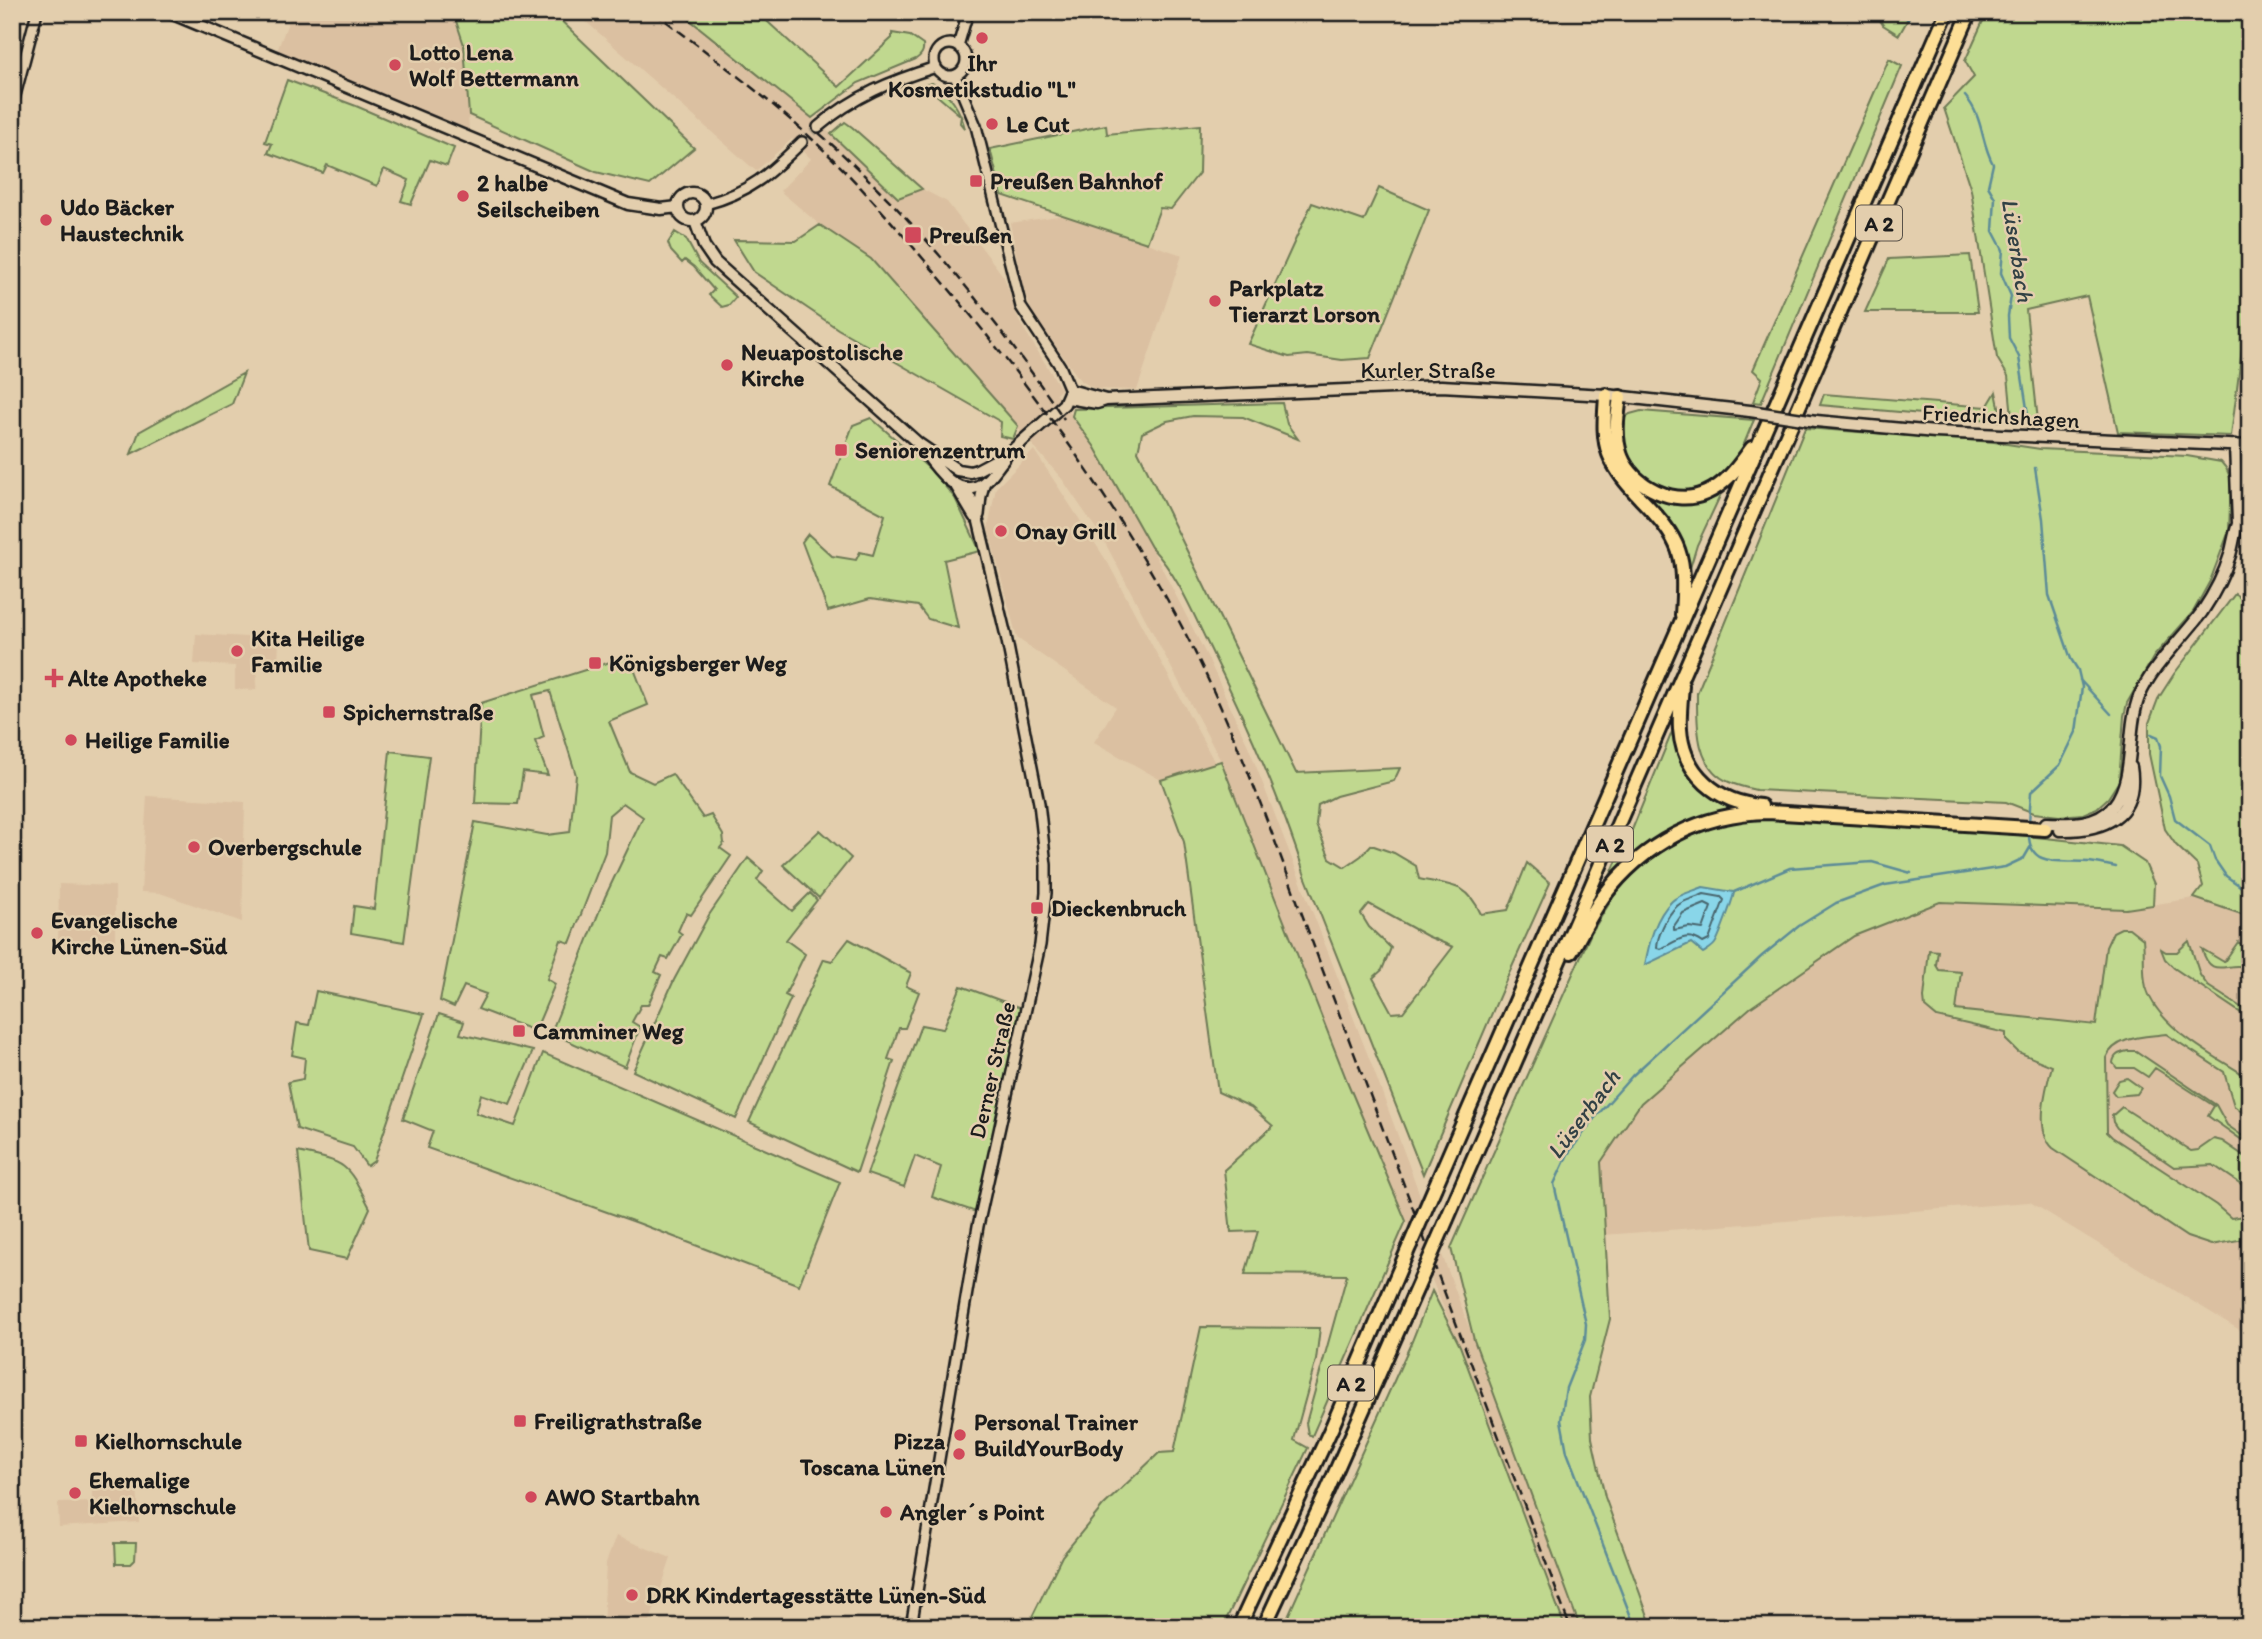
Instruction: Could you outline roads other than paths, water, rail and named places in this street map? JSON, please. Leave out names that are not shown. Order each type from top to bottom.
[{"type":"highway","name":"A 2","points":[[1239,1627],[1321,1451],[1947,12]]},
{"type":"highway","name":"A 2","points":[[1264,1627],[1325,1498],[1423,1274],[1970,12]]},
{"type":"highway","points":[[1606,395],[1604,435],[1615,468],[1627,485],[1662,520],[1676,541],[1684,573],[1681,624]]},
{"type":"highway","points":[[1620,397],[1616,423],[1621,456],[1637,479],[1665,495],[1683,497],[1704,494],[1723,483],[1765,431]]},
{"type":"highway","points":[[1683,674],[1680,730],[1683,748],[1692,768],[1701,779],[1725,798],[1755,805],[2009,824]]},
{"type":"highway","points":[[1536,1014],[1590,919],[1616,881],[1649,850],[1690,827],[1731,815],[1758,812],[2045,826]]},
{"type":"main road","points":[[168,12],[628,204],[662,209],[678,207]]},
{"type":"main road","points":[[693,193],[701,196],[706,204],[705,213],[695,221],[683,218],[678,207],[681,198],[693,193]]},
{"type":"main road","points":[[695,221],[704,246],[715,262],[919,444],[951,466],[970,472],[986,467]]},
{"type":"main road","name":"Kurler Straße","points":[[1069,394],[1097,403],[1105,400],[1441,386],[1606,395],[1750,411]]},
{"type":"main road","points":[[961,490],[976,487],[985,481],[1009,453],[1051,417],[1069,394]]},
{"type":"main road","name":"Friedrichshagen","points":[[1750,411],[1816,421],[1935,432],[2249,446]]},
{"type":"main road","points":[[919,444],[936,467],[961,490]]},
{"type":"main road","points":[[2235,445],[2238,524]]},
{"type":"main road","points":[[2045,826],[2082,822],[2104,814],[2119,799],[2129,760],[2131,728],[2140,695],[2150,677],[2203,610],[2216,588],[2231,552],[2238,524],[2245,510],[2249,446]]},
{"type":"main road","points":[[961,490],[986,467],[1009,453]]},
{"type":"main road","points":[[951,466],[961,490]]},
{"type":"street","points":[[12,107],[37,12]]},
{"type":"street","points":[[958,46],[968,12]]},
{"type":"street","points":[[948,44],[958,46],[967,59],[964,69],[955,76],[946,76],[936,67],[934,58],[939,49],[948,44]]},
{"type":"street","points":[[818,127],[849,102],[870,91],[936,67]]},
{"type":"street","points":[[955,76],[976,126],[1021,306],[1060,366],[1069,394]]},
{"type":"street","points":[[706,204],[752,187],[771,173],[802,142]]},
{"type":"street","name":"Derner Straße","points":[[978,524],[985,481]]},
{"type":"street","name":"Derner Straße","points":[[911,1627],[978,1226],[1040,945],[1046,893],[1042,828],[1006,636],[975,507],[961,490]]},
{"type":"water","points":[[1703,887],[1734,892],[1715,944],[1703,953],[1691,943],[1645,965],[1654,931],[1666,907],[1679,896]]},
{"type":"waterway","name":"Lüserbach","points":[[1901,12],[1908,20]]},
{"type":"waterway","name":"Lüserbach","points":[[1965,96],[1976,113],[1993,164],[1988,186],[1995,198],[1993,231],[2003,250],[2001,273],[2011,296],[2009,338],[2019,357],[2028,415]]},
{"type":"waterway","points":[[2029,823],[2031,792],[2060,765],[2076,732],[2082,687],[2049,595],[2043,519],[2035,468]]},
{"type":"waterway","points":[[2080,680],[2111,714]]},
{"type":"waterway","points":[[2151,734],[2158,737],[2161,746],[2160,776],[2175,819],[2210,846],[2215,860],[2226,876],[2250,893]]},
{"type":"waterway","points":[[2029,833],[2030,845],[2041,858],[2092,862],[2116,867]]},
{"type":"waterway","name":"Lüserbach","points":[[1635,1627],[1567,1452],[1561,1420],[1566,1388],[1585,1340],[1586,1324],[1554,1184],[1568,1154],[1594,1119],[1632,1076],[1762,956],[1799,926],[1836,903],[1885,885],[2005,867],[2024,858],[2031,846]]},
{"type":"waterway","points":[[1734,892],[1790,868],[1872,862],[1911,873]]},
{"type":"tunnel","points":[[802,142],[818,127]]},
{"type":"railway","points":[[654,12],[816,142],[897,229],[965,308],[1058,429],[1115,514],[1168,601],[1215,694],[1256,791],[1570,1627]]},
{"type":"railway","points":[[819,133],[887,198],[950,268],[1009,342],[1064,419]]},
{"type":"place","name":"Ihr Kosmetikstudio \"L\"","points":[[982,38]]},
{"type":"place","name":"Lotto Lena Wolf Bettermann","points":[[395,65]]},
{"type":"place","name":"Le Cut","points":[[992,124]]},
{"type":"place","name":"Preußen Bahnhof","points":[[976,181]]},
{"type":"place","name":"2 halbe Seilscheiben","points":[[463,196]]},
{"type":"place","name":"Udo Bäcker Haustechnik","points":[[46,220]]},
{"type":"place","name":"Preußen","points":[[913,235]]},
{"type":"place","name":"Parkplatz Tierarzt Lorson","points":[[1215,301]]},
{"type":"place","name":"Neuapostolische Kirche","points":[[727,365]]},
{"type":"place","name":"Seniorenzentrum","points":[[841,450]]},
{"type":"place","name":"Onay Grill","points":[[1001,531]]},
{"type":"place","name":"Kita Heilige Familie","points":[[237,651]]},
{"type":"place","name":"Königsberger Weg","points":[[595,663]]},
{"type":"place","name":"Alte Apotheke","points":[[54,678]]},
{"type":"place","name":"Spichernstraße","points":[[329,712]]},
{"type":"place","name":"Heilige Familie","points":[[71,740]]},
{"type":"place","name":"Overbergschule","points":[[194,847]]},
{"type":"place","name":"Dieckenbruch","points":[[1037,908]]},
{"type":"place","name":"Evangelische Kirche Lünen-Süd","points":[[37,933]]},
{"type":"place","name":"Camminer Weg","points":[[519,1031]]},
{"type":"place","name":"Freiligrathstraße","points":[[520,1421]]},
{"type":"place","name":"Personal Trainer BuildYourBody","points":[[960,1435]]},
{"type":"place","name":"Kielhornschule","points":[[81,1441]]},
{"type":"place","name":"Pizza Toscana Lünen","points":[[959,1454]]},
{"type":"place","name":"Ehemalige Kielhornschule","points":[[75,1493]]},
{"type":"place","name":"AWO Startbahn","points":[[531,1497]]},
{"type":"place","name":"Angler´s Point","points":[[886,1512]]},
{"type":"place","name":"DRK Kindertagesstätte Lünen-Süd","points":[[632,1595]]}]
